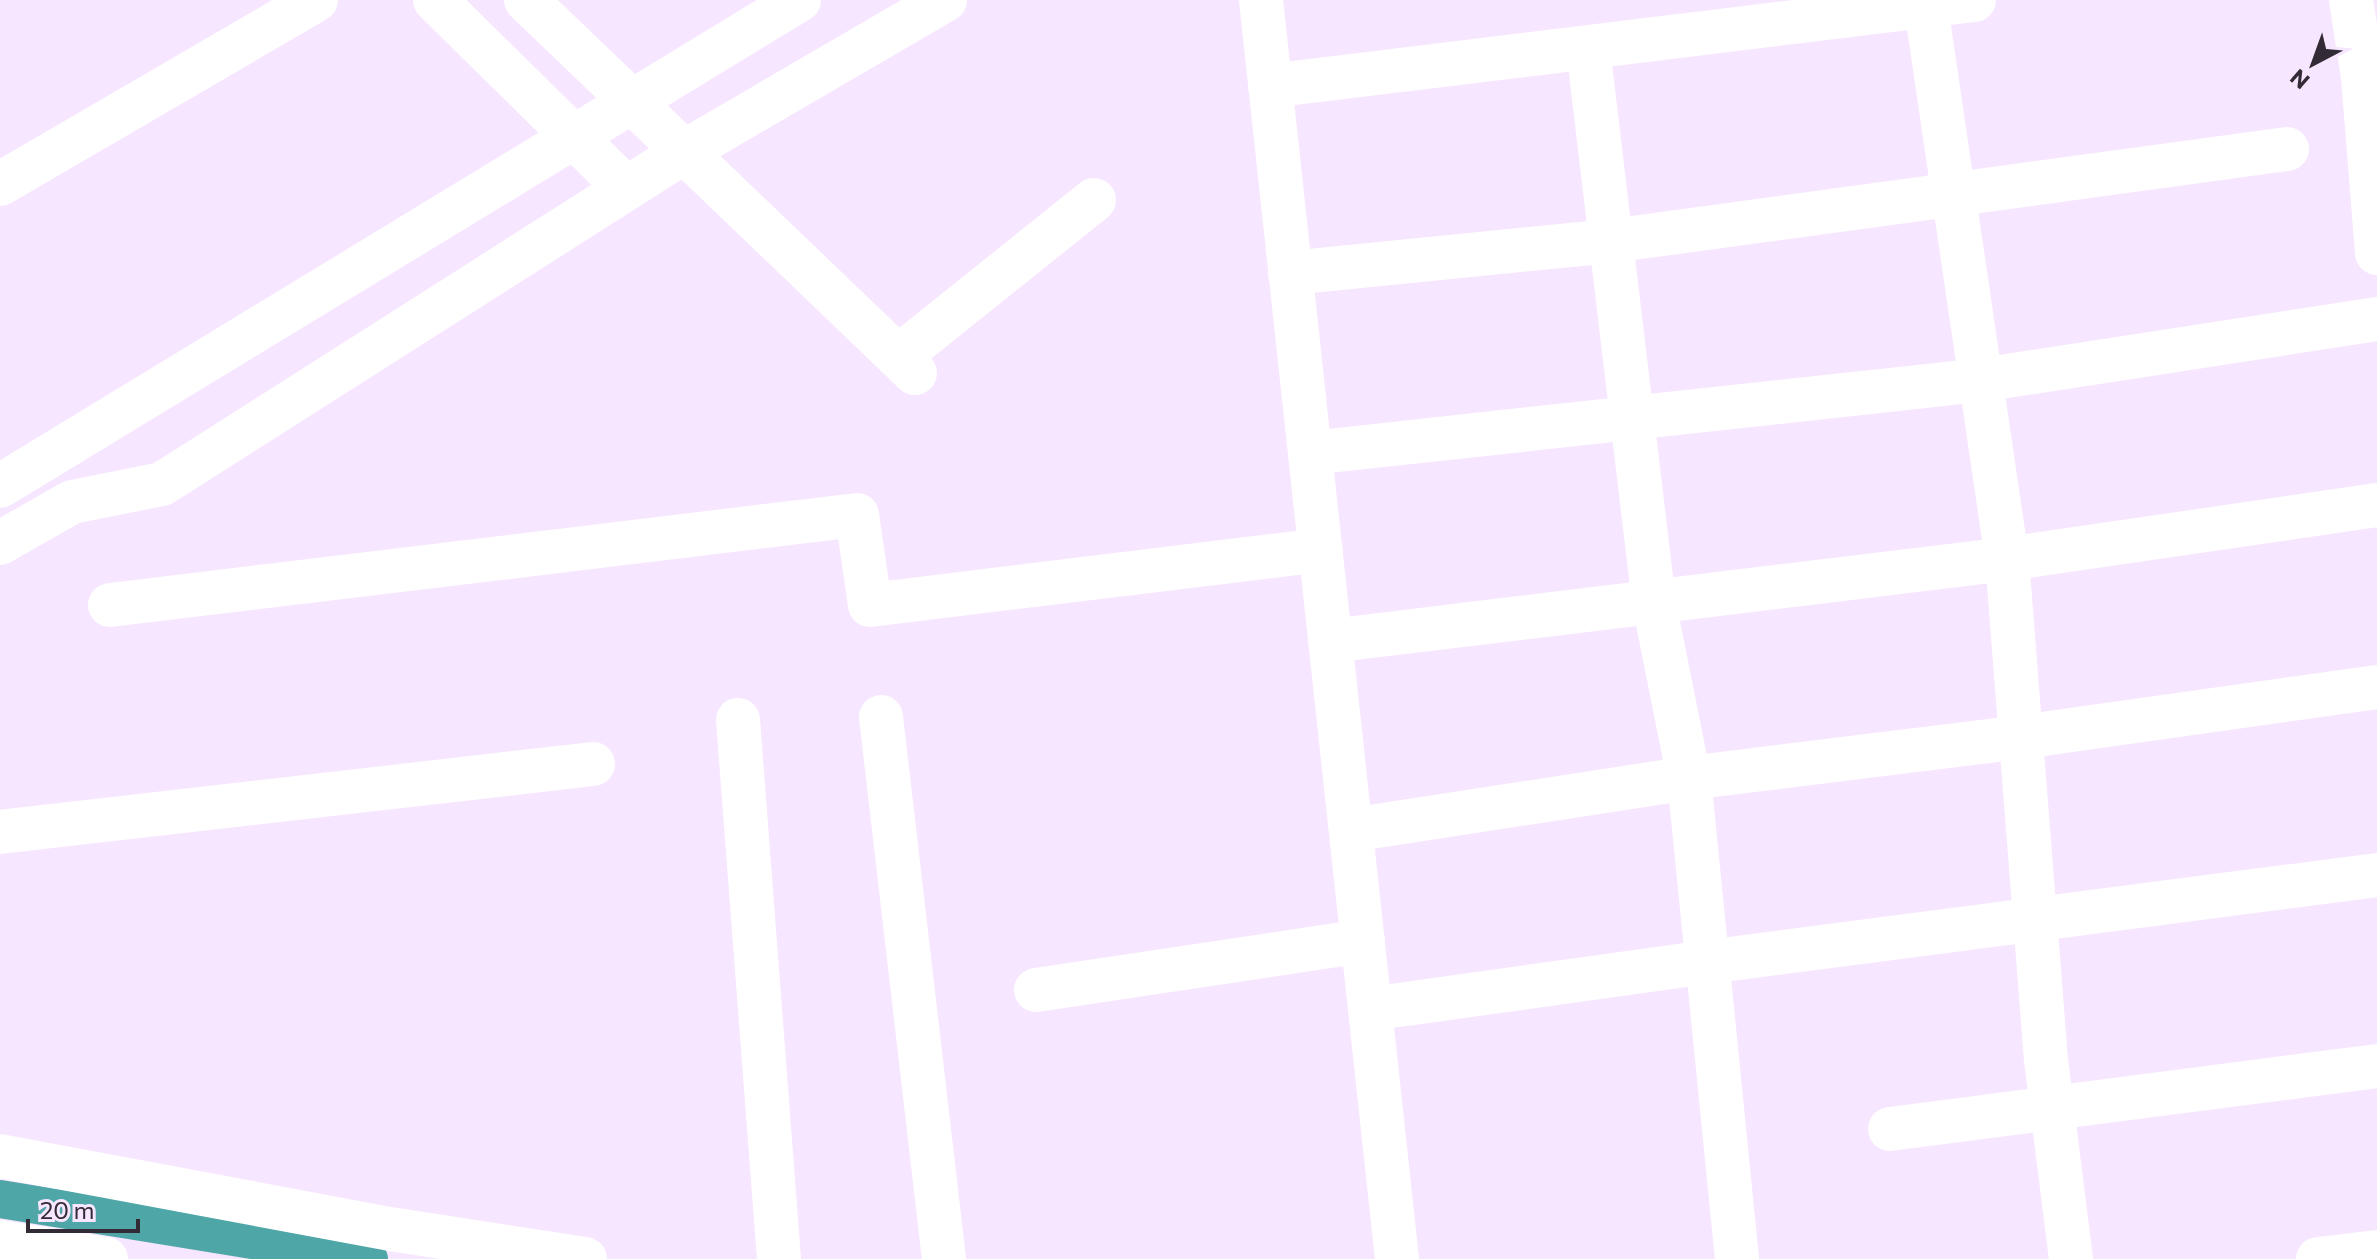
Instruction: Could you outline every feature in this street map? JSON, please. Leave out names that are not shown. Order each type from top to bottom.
[{"type":"street","points":[[0,184],[316,0]]},
{"type":"street","points":[[435,0],[626,188]]},
{"type":"street","points":[[526,0],[906,365],[1094,200]]},
{"type":"street","points":[[0,486],[799,0]]},
{"type":"street","points":[[0,543],[72,502],[162,484],[684,152],[945,0]]},
{"type":"street","points":[[1261,0],[1397,1259]]},
{"type":"street","points":[[1270,86],[1925,3],[1974,0]]},
{"type":"street","points":[[2351,0],[2363,77],[2377,253]]},
{"type":"street","points":[[1925,3],[2007,559],[2052,1108],[2071,1259]]},
{"type":"street","points":[[1588,48],[1654,603],[1689,778],[1737,1259]]},
{"type":"street","points":[[1290,273],[1611,241],[2287,149]]},
{"type":"street","points":[[1310,453],[1981,380],[2377,319]]},
{"type":"street","points":[[1330,641],[2007,559],[2377,505]]},
{"type":"street","points":[[110,605],[857,515],[870,605],[1321,550]]},
{"type":"street","points":[[1351,830],[1689,778],[2021,737],[2377,687]]},
{"type":"street","points":[[881,717],[944,1259]]},
{"type":"street","points":[[738,720],[779,1259]]},
{"type":"street","points":[[0,832],[593,764]]},
{"type":"street","points":[[1370,1009],[2377,875]]},
{"type":"street","points":[[1036,990],[1363,941]]},
{"type":"street","points":[[1890,1129],[2377,1066]]},
{"type":"street","points":[[0,1156],[390,1229],[585,1259]]},
{"type":"street","points":[[0,1242],[106,1259]]},
{"type":"street","points":[[2318,1259],[2377,1252]]},
{"type":"waterway","points":[[0,1199],[369,1259]]}]
